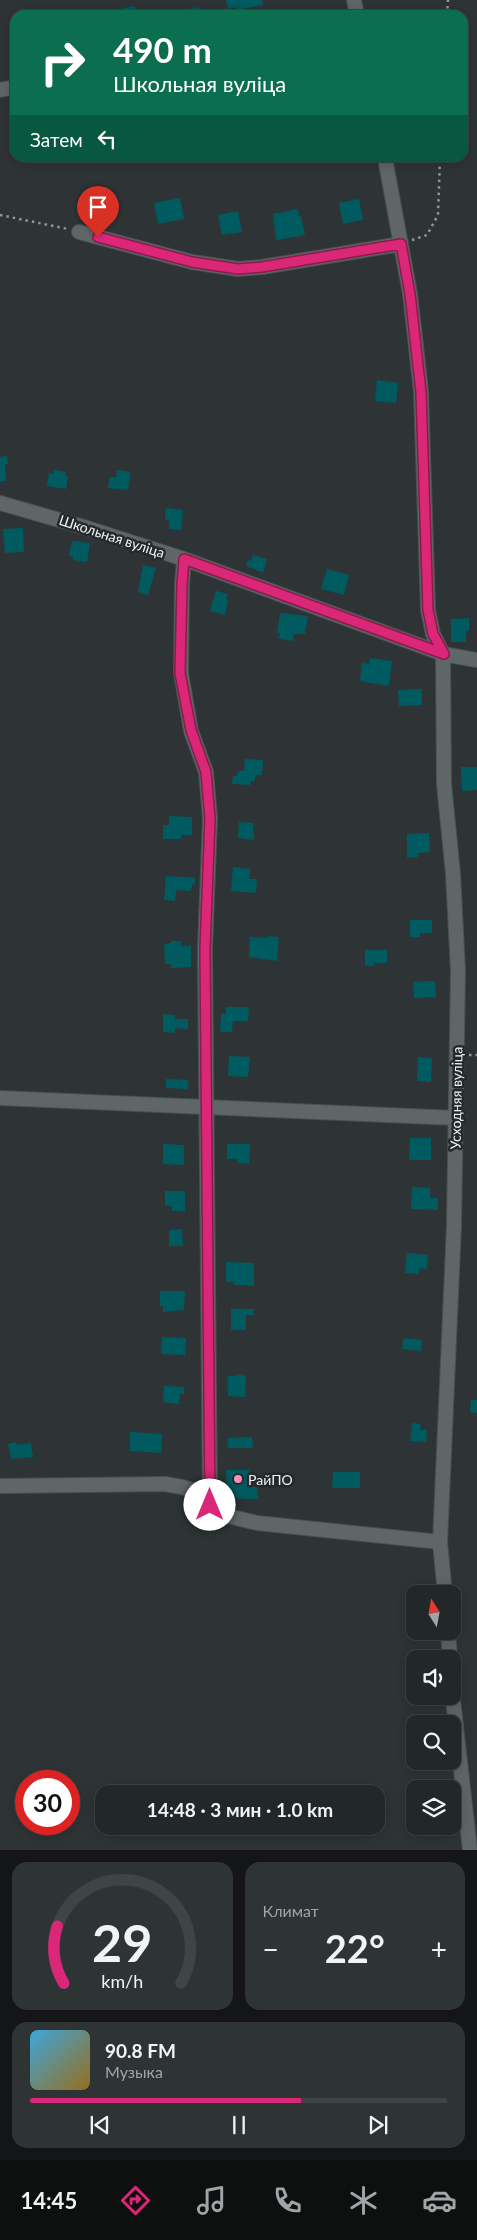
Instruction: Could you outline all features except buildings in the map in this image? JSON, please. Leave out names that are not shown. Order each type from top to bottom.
[{"type":"street","points":[[386,162],[410,294],[421,392],[428,610],[433,634],[444,654]]},
{"type":"street","points":[[79,232],[192,262],[238,269],[262,267],[401,244]]},
{"type":"street","name":"Школьная вуліца","points":[[0,503],[184,559],[444,654],[477,660]]},
{"type":"street","points":[[184,559],[180,673],[191,730],[206,772],[210,803],[205,949],[210,1505]]},
{"type":"street","name":"Усходняя вуліца","points":[[444,654],[444,784],[453,874],[458,971],[454,1225],[440,1542],[444,1585]]},
{"type":"street","points":[[0,1098],[456,1118]]},
{"type":"street","points":[[0,1486],[165,1484],[192,1490],[210,1505],[228,1516],[256,1523],[440,1542]]},
{"type":"street","points":[[454,1705],[470,1850]]},
{"type":"path","points":[[401,244],[427,235],[438,215],[440,162]]},
{"type":"path","points":[[0,215],[79,232]]},
{"type":"place","name":"РайПО","points":[[238,1479]]},
{"type":"route","points":[[98,237],[192,262],[238,269],[262,267],[401,244],[416,337],[421,392],[428,610],[433,634],[444,654],[184,559],[180,673],[191,730],[206,772],[209,787],[210,818],[205,949],[210,1505]]}]
